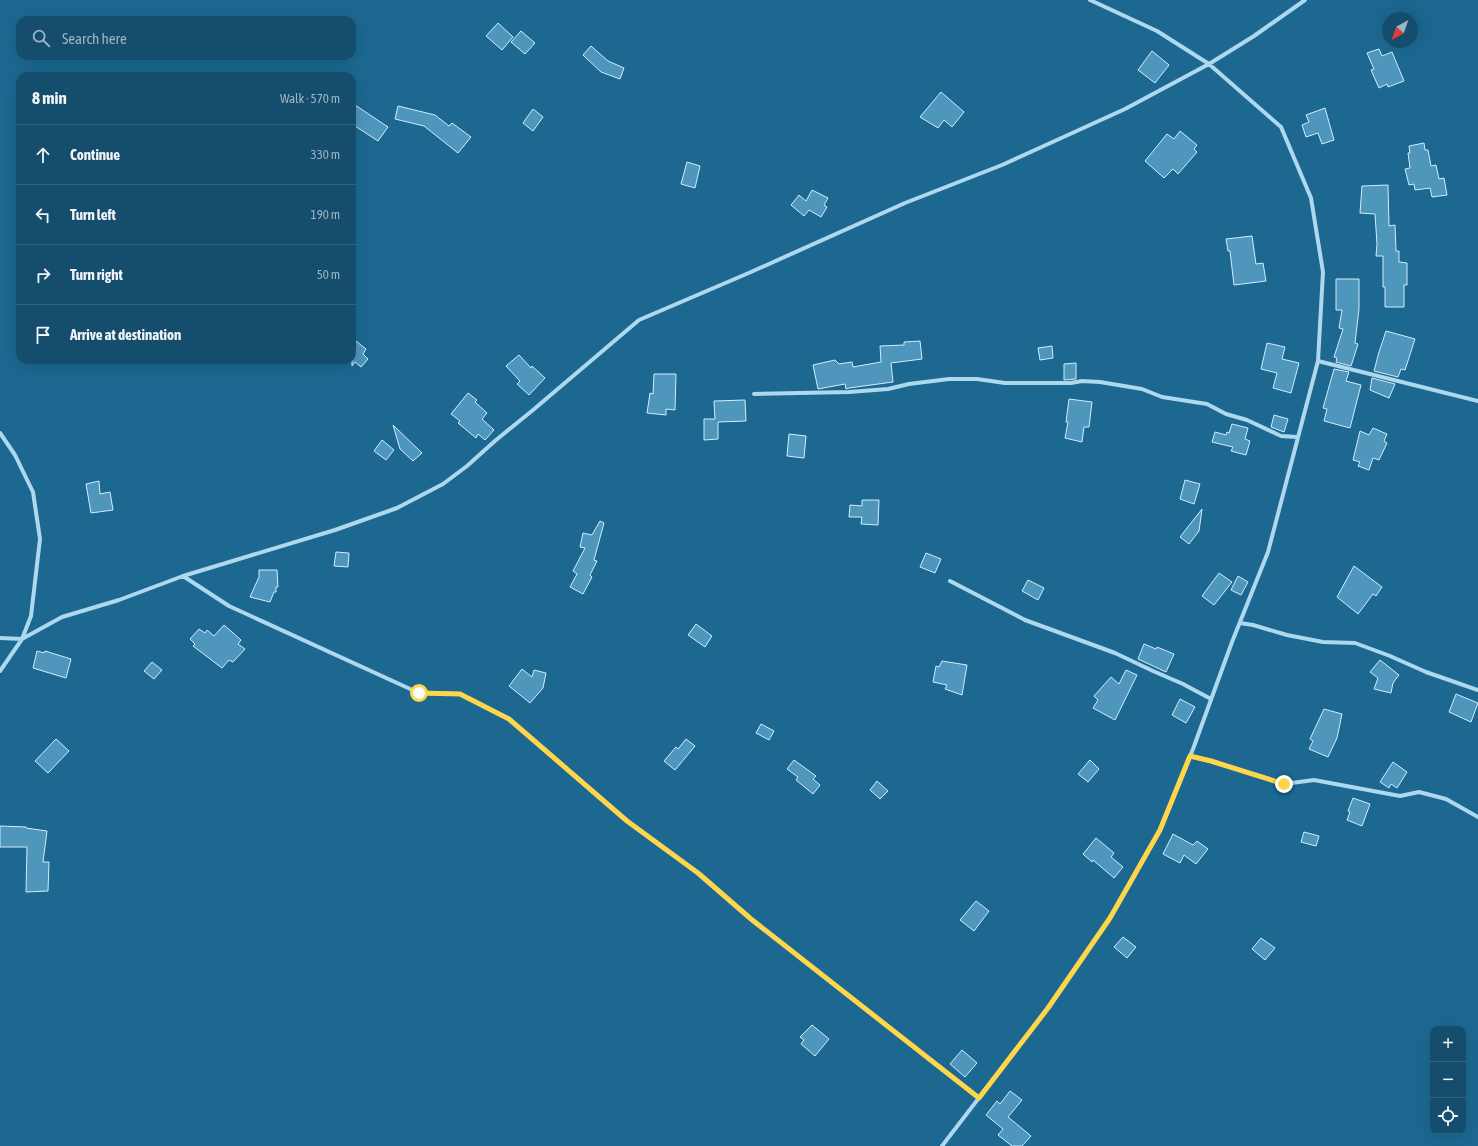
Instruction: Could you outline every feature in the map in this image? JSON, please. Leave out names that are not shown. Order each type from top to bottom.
[{"type":"street","points":[[942,1146],[1048,1008],[1110,918],[1160,830],[1268,552],[1318,361],[1323,272],[1311,198],[1281,127],[1209,64],[1157,31],[1090,0]]},
{"type":"street","points":[[0,638],[22,639],[62,617],[119,600],[183,576],[335,530],[397,508],[443,484],[467,466],[639,320],[905,203],[1002,165],[1125,109],[1209,64],[1254,36],[1305,0]]},
{"type":"street","points":[[1318,361],[1478,401]]},
{"type":"street","points":[[754,394],[850,392],[888,389],[909,384],[949,379],[977,379],[1005,383],[1071,383],[1082,381],[1142,389],[1162,397],[1207,404],[1226,414],[1247,420],[1281,436],[1297,437]]},
{"type":"street","points":[[0,433],[15,455],[33,492],[40,539],[31,616],[22,639],[0,671]]},
{"type":"street","points":[[183,576],[229,606],[419,693],[460,694],[509,719],[627,821],[698,873],[787,948],[979,1098]]},
{"type":"street","points":[[950,581],[1025,620],[1115,653],[1183,684],[1211,699]]},
{"type":"street","points":[[1240,623],[1253,625],[1287,635],[1323,642],[1355,643],[1426,672],[1478,690]]},
{"type":"street","points":[[1190,756],[1211,761],[1284,784],[1314,780],[1400,796],[1419,792],[1446,799],[1478,817]]},
{"type":"building","points":[[498,23],[513,37],[502,50],[486,36]]},
{"type":"building","points":[[521,31],[535,43],[525,54],[511,42]]},
{"type":"building","points":[[591,46],[608,61],[624,68],[620,79],[601,72],[583,55]]},
{"type":"building","points":[[1379,49],[1382,56],[1392,52],[1404,81],[1388,87],[1387,84],[1379,88],[1371,70],[1374,69],[1367,53]]},
{"type":"building","points":[[1152,51],[1169,65],[1155,83],[1138,70]]},
{"type":"building","points":[[941,92],[964,112],[952,127],[944,120],[938,128],[920,117]]},
{"type":"building","points":[[356,106],[388,127],[378,141],[356,127]]},
{"type":"building","points":[[398,106],[435,115],[449,126],[452,123],[471,137],[458,153],[424,126],[395,119]]},
{"type":"building","points":[[1325,108],[1334,140],[1322,144],[1318,133],[1306,137],[1302,125],[1309,122],[1306,115]]},
{"type":"building","points":[[533,109],[543,117],[533,131],[523,123]]},
{"type":"building","points":[[1180,131],[1197,145],[1194,149],[1197,152],[1178,174],[1173,169],[1164,178],[1145,161],[1167,134],[1174,139]]},
{"type":"building","points":[[1424,143],[1425,150],[1428,150],[1431,166],[1436,165],[1439,179],[1444,178],[1447,195],[1432,197],[1430,188],[1415,190],[1414,184],[1409,185],[1405,169],[1410,168],[1408,153],[1410,153],[1409,146]]},
{"type":"building","points":[[687,162],[700,166],[695,188],[681,184]]},
{"type":"building","points":[[1388,185],[1389,226],[1395,225],[1396,251],[1399,251],[1399,262],[1407,263],[1407,285],[1404,285],[1404,307],[1385,307],[1385,287],[1383,287],[1383,256],[1376,256],[1377,244],[1375,214],[1360,213],[1362,186]]},
{"type":"building","points":[[812,190],[828,198],[824,205],[827,207],[821,217],[809,210],[804,216],[791,205],[799,195],[806,201]]},
{"type":"building","points":[[1252,236],[1256,264],[1263,263],[1266,281],[1234,285],[1230,251],[1228,251],[1226,239]]},
{"type":"building","points":[[1336,279],[1359,279],[1359,309],[1355,343],[1358,344],[1351,366],[1336,362],[1337,358],[1334,357],[1343,329],[1339,328],[1342,310],[1336,310]]},
{"type":"building","points":[[1386,331],[1415,339],[1405,370],[1401,369],[1398,377],[1374,371]]},
{"type":"building","points":[[356,341],[366,349],[363,354],[368,359],[361,367],[356,363]]},
{"type":"building","points":[[920,341],[922,359],[891,363],[893,382],[846,389],[845,384],[818,389],[813,365],[835,360],[839,364],[852,362],[853,367],[881,362],[880,346],[904,345],[904,342]]},
{"type":"building","points":[[1267,343],[1285,347],[1282,359],[1299,363],[1291,393],[1273,388],[1277,373],[1261,369]]},
{"type":"building","points":[[1052,346],[1053,358],[1040,360],[1038,348]]},
{"type":"building","points":[[519,355],[531,368],[532,366],[545,378],[529,395],[517,384],[520,381],[506,366]]},
{"type":"building","points":[[1076,363],[1076,379],[1064,380],[1064,364]]},
{"type":"building","points":[[1334,369],[1349,372],[1346,381],[1361,385],[1350,428],[1324,421],[1327,409],[1323,408]]},
{"type":"building","points":[[654,374],[676,374],[675,410],[666,409],[666,415],[647,413],[650,393],[653,394]]},
{"type":"building","points":[[1372,378],[1395,384],[1389,398],[1370,390]]},
{"type":"building","points":[[468,393],[477,400],[475,402],[487,413],[482,419],[494,430],[485,440],[478,434],[476,438],[458,423],[460,421],[451,414]]},
{"type":"building","points":[[1069,399],[1092,402],[1089,427],[1084,427],[1082,442],[1065,438],[1068,422],[1066,422]]},
{"type":"building","points":[[745,400],[746,421],[718,422],[718,439],[704,440],[704,419],[715,419],[714,401]]},
{"type":"building","points":[[1274,415],[1288,419],[1284,432],[1271,427]]},
{"type":"building","points":[[1232,424],[1248,428],[1245,439],[1250,441],[1246,455],[1231,451],[1233,447],[1212,442],[1215,432],[1226,435],[1227,432],[1229,433]]},
{"type":"building","points":[[393,425],[422,453],[413,461],[400,449]]},
{"type":"building","points":[[1373,428],[1387,434],[1384,441],[1387,443],[1379,460],[1373,458],[1369,470],[1358,466],[1360,462],[1353,460],[1360,431],[1369,435]]},
{"type":"building","points":[[789,434],[806,436],[804,458],[787,456]]},
{"type":"building","points":[[382,440],[394,450],[386,460],[374,451]]},
{"type":"building","points":[[1185,480],[1200,484],[1194,504],[1180,499]]},
{"type":"building","points":[[99,481],[100,494],[110,492],[113,510],[91,513],[86,484]]},
{"type":"building","points":[[862,500],[879,500],[878,525],[861,524],[862,517],[849,517],[850,505],[862,506]]},
{"type":"building","points":[[1202,509],[1199,531],[1189,544],[1180,537]]},
{"type":"building","points":[[600,521],[604,523],[594,560],[597,561],[590,575],[592,577],[583,594],[570,587],[577,574],[573,571],[585,548],[580,547],[583,533],[592,535]]},
{"type":"building","points":[[336,552],[349,553],[348,567],[334,566]]},
{"type":"building","points":[[926,553],[941,559],[935,573],[920,567]]},
{"type":"building","points":[[1354,566],[1382,587],[1376,596],[1373,594],[1358,614],[1337,597]]},
{"type":"building","points":[[259,570],[277,570],[278,587],[276,587],[276,592],[274,592],[270,602],[250,597],[259,577]]},
{"type":"building","points":[[1219,573],[1232,582],[1214,605],[1202,596]]},
{"type":"building","points":[[1238,576],[1248,582],[1241,595],[1231,590]]},
{"type":"building","points":[[1028,580],[1044,588],[1038,600],[1022,591]]},
{"type":"building","points":[[696,624],[712,636],[705,647],[688,635]]},
{"type":"building","points":[[224,625],[241,640],[238,644],[245,649],[233,662],[229,660],[222,668],[193,646],[195,644],[190,639],[199,629],[205,633],[207,630],[214,636]]},
{"type":"building","points":[[1144,644],[1156,649],[1157,647],[1174,654],[1166,672],[1138,659]]},
{"type":"building","points":[[37,651],[44,653],[45,651],[71,659],[66,678],[33,668]]},
{"type":"building","points":[[1380,660],[1399,675],[1393,683],[1391,693],[1374,689],[1378,678],[1370,672]]},
{"type":"building","points":[[942,661],[967,665],[962,695],[945,689],[947,685],[933,682],[936,666],[939,667]]},
{"type":"building","points":[[152,662],[162,670],[154,679],[144,671]]},
{"type":"building","points":[[522,669],[532,677],[534,670],[546,673],[543,688],[530,703],[509,686]]},
{"type":"building","points":[[1126,670],[1137,675],[1115,720],[1093,708],[1098,700],[1094,696],[1111,677],[1119,684]]},
{"type":"building","points":[[1456,694],[1478,703],[1471,722],[1449,712]]},
{"type":"building","points":[[1180,699],[1195,707],[1186,723],[1172,715]]},
{"type":"building","points":[[1324,709],[1342,714],[1337,738],[1328,757],[1309,749],[1313,741],[1310,739]]},
{"type":"building","points":[[761,724],[774,731],[769,740],[756,733]]},
{"type":"building","points":[[56,739],[69,751],[48,773],[35,761]]},
{"type":"building","points":[[686,739],[695,746],[675,770],[664,761],[676,747],[678,749]]},
{"type":"building","points":[[794,760],[816,776],[813,779],[820,785],[813,794],[796,780],[798,777],[787,769]]},
{"type":"building","points":[[1090,760],[1099,769],[1088,782],[1078,774]]},
{"type":"building","points":[[1393,762],[1407,772],[1397,788],[1391,784],[1389,788],[1380,782]]},
{"type":"building","points":[[877,781],[888,791],[880,799],[870,790]]},
{"type":"building","points":[[1353,798],[1370,804],[1362,826],[1347,820],[1350,812],[1348,811]]},
{"type":"building","points":[[0,826],[26,827],[47,831],[43,862],[49,862],[48,891],[26,892],[27,847],[0,847]]},
{"type":"building","points":[[1304,832],[1319,836],[1316,846],[1301,842]]},
{"type":"building","points":[[1173,834],[1193,845],[1197,841],[1208,849],[1196,864],[1184,855],[1180,863],[1163,854]]},
{"type":"building","points":[[1096,838],[1114,853],[1111,857],[1123,867],[1114,878],[1093,860],[1092,862],[1083,854]]},
{"type":"building","points":[[976,901],[989,911],[974,931],[960,920]]},
{"type":"building","points":[[1123,937],[1136,947],[1127,958],[1114,947]]},
{"type":"building","points":[[1261,938],[1275,948],[1265,960],[1252,949]]},
{"type":"building","points":[[812,1025],[829,1039],[815,1056],[801,1044],[804,1040],[800,1037]]},
{"type":"building","points":[[962,1050],[977,1063],[965,1077],[950,1064]]},
{"type":"building","points":[[1010,1091],[1022,1100],[1008,1117],[1031,1136],[1022,1146],[1012,1146],[998,1135],[1003,1129],[986,1115],[997,1101],[1000,1104]]},
{"type":"route","points":[[419,693],[460,694],[509,719],[627,821],[698,873],[751,919],[979,1098],[1048,1008],[1110,918],[1160,830],[1190,756],[1211,761],[1284,784]]}]
